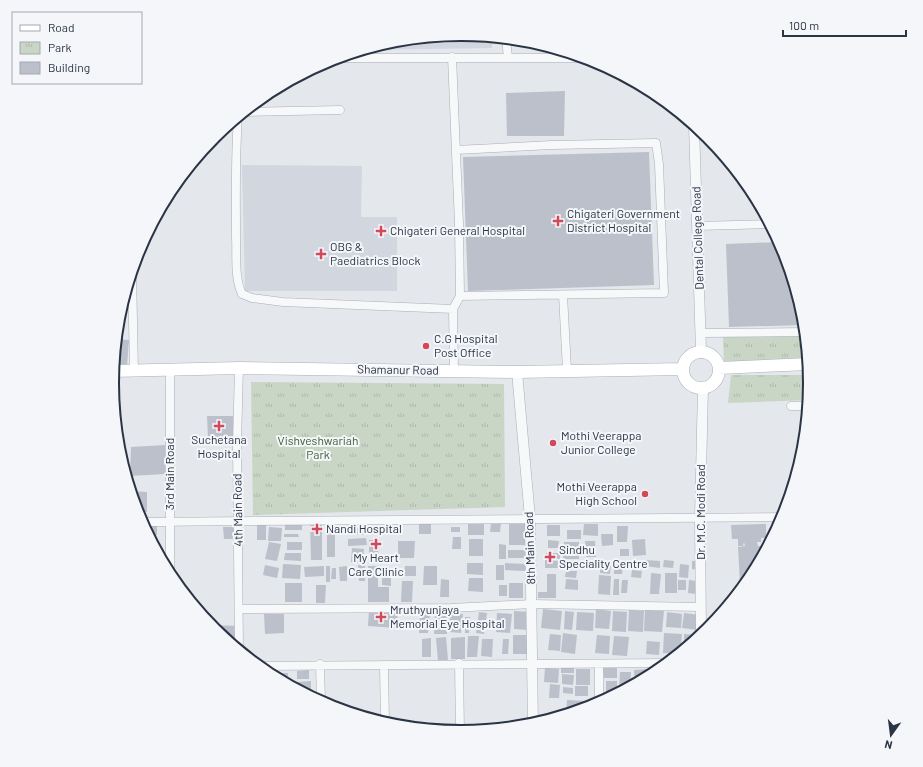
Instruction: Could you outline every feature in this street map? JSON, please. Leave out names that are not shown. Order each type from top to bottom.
[{"type":"main road","points":[[701,351],[713,356],[719,368],[719,373],[715,382],[703,388],[690,384],[684,375],[683,369],[689,356],[701,351]]},
{"type":"main road","points":[[719,368],[803,364]]},
{"type":"main road","name":"Shamanur Road","points":[[120,371],[239,368],[517,372],[683,369]]},
{"type":"street","points":[[507,44],[508,58]]},
{"type":"street","points":[[355,58],[568,58]]},
{"type":"street","points":[[452,58],[460,239],[460,296],[453,309],[454,371]]},
{"type":"street","points":[[253,112],[340,110]]},
{"type":"street","points":[[238,125],[236,243],[238,286],[242,294],[252,298],[283,302],[453,309]]},
{"type":"street","name":"Dental College Road","points":[[694,132],[701,351]]},
{"type":"street","points":[[456,150],[552,145],[656,143],[659,164],[664,293],[460,296]]},
{"type":"street","points":[[698,226],[765,224]]},
{"type":"street","points":[[132,290],[134,372]]},
{"type":"street","points":[[563,295],[567,370]]},
{"type":"street","points":[[701,333],[800,332]]},
{"type":"street","name":"4th Main Road","points":[[239,368],[237,521],[240,609],[239,644]]},
{"type":"street","name":"3rd Main Road","points":[[170,370],[170,563]]},
{"type":"street","name":"8th Main Road","points":[[517,372],[530,518],[533,718]]},
{"type":"street","name":"Dr. M.C. Modi Road","points":[[701,629],[700,518],[703,388]]},
{"type":"street","points":[[791,406],[803,406]]},
{"type":"street","points":[[148,522],[777,517]]},
{"type":"street","points":[[240,609],[451,608],[532,604],[701,607]]},
{"type":"street","points":[[459,663],[460,726]]},
{"type":"street","points":[[268,666],[459,663],[659,663]]},
{"type":"street","points":[[320,664],[322,696]]},
{"type":"street","points":[[598,698],[599,664]]},
{"type":"street","points":[[384,665],[385,717]]},
{"type":"shaded area","points":[[462,41],[492,43],[492,48],[388,50],[417,44]]},
{"type":"shaded area","name":"OBG & Paediatrics Block","points":[[242,165],[362,166],[361,217],[397,217],[397,291],[245,291]]},
{"type":"green space","points":[[800,336],[803,365],[724,365],[723,337]]},
{"type":"green space","points":[[731,375],[804,375],[803,400],[728,403]]},
{"type":"green space","name":"Vishveshwariah Park","points":[[251,382],[504,384],[505,507],[253,515]]},
{"type":"building","points":[[565,91],[564,136],[507,136],[506,93]]},
{"type":"building","name":"Chigateri Government District Hospital","points":[[649,152],[654,285],[468,291],[463,157]]},
{"type":"building","points":[[774,242],[786,273],[798,325],[729,327],[726,244]]},
{"type":"building","points":[[122,339],[129,340],[127,367],[120,366]]},
{"type":"building","points":[[207,416],[233,416],[234,437],[208,438]]},
{"type":"building","points":[[165,445],[165,474],[132,476],[130,469],[131,447]]},
{"type":"building","points":[[136,491],[147,492],[147,512],[144,512]]},
{"type":"building","points":[[772,520],[776,520],[772,528]]},
{"type":"building","points":[[310,522],[322,522],[322,560],[311,560]]},
{"type":"building","points":[[468,522],[484,522],[484,535],[468,535]]},
{"type":"building","points":[[491,523],[501,523],[500,532],[490,532]]},
{"type":"building","points":[[157,524],[157,535],[154,535],[149,525]]},
{"type":"building","points":[[257,524],[266,524],[266,540],[257,540]]},
{"type":"building","points":[[419,524],[431,524],[431,534],[419,534]]},
{"type":"building","points":[[509,524],[526,524],[526,545],[509,545]]},
{"type":"building","points":[[584,524],[598,524],[598,536],[583,535]]},
{"type":"building","points":[[766,524],[766,538],[761,538],[761,542],[757,542],[758,546],[761,546],[761,549],[740,582],[738,547],[745,546],[744,542],[743,546],[738,546],[738,539],[732,539],[731,525]]},
{"type":"building","points":[[285,525],[302,525],[302,530],[285,530]]},
{"type":"building","points":[[547,525],[560,525],[560,536],[547,536]]},
{"type":"building","points":[[617,526],[628,526],[627,542],[617,542]]},
{"type":"building","points":[[223,527],[236,527],[237,539],[224,539]]},
{"type":"building","points":[[269,527],[282,528],[281,541],[268,541]]},
{"type":"building","points":[[347,527],[366,529],[365,535],[346,533]]},
{"type":"building","points":[[451,527],[460,527],[460,532],[451,532]]},
{"type":"building","points":[[327,529],[335,529],[335,557],[327,557]]},
{"type":"building","points":[[567,530],[581,530],[581,539],[567,539]]},
{"type":"building","points":[[284,534],[298,534],[299,537],[284,537]]},
{"type":"building","points":[[601,534],[613,534],[613,545],[602,546]]},
{"type":"building","points":[[453,537],[461,537],[461,549],[452,549]]},
{"type":"building","points":[[366,538],[367,545],[348,546],[348,539]]},
{"type":"building","points":[[469,539],[483,539],[483,556],[469,556]]},
{"type":"building","points":[[645,539],[646,555],[633,556],[632,540]]},
{"type":"building","points":[[369,540],[379,540],[378,558],[369,558]]},
{"type":"building","points":[[548,540],[559,541],[558,548],[548,548]]},
{"type":"building","points":[[398,541],[415,541],[414,558],[398,558]]},
{"type":"building","points":[[585,541],[595,541],[596,557],[586,557]]},
{"type":"building","points":[[269,542],[281,544],[277,561],[265,559]]},
{"type":"building","points":[[287,542],[302,542],[302,550],[287,550]]},
{"type":"building","points":[[564,542],[579,542],[579,559],[563,559]]},
{"type":"building","points":[[499,544],[506,545],[506,559],[499,559]]},
{"type":"building","points":[[352,548],[364,549],[363,563],[351,562]]},
{"type":"building","points":[[620,549],[629,549],[629,556],[620,556]]},
{"type":"building","points":[[508,550],[525,550],[525,558],[508,558]]},
{"type":"building","points":[[285,553],[301,553],[301,561],[284,560]]},
{"type":"building","points":[[546,553],[560,553],[560,559],[546,558]]},
{"type":"building","points":[[545,560],[559,561],[559,568],[545,568]]},
{"type":"building","points":[[645,560],[660,561],[660,568],[645,566]]},
{"type":"building","points":[[664,560],[674,561],[673,568],[663,567]]},
{"type":"building","points":[[692,561],[700,561],[699,570],[692,569]]},
{"type":"building","points":[[563,562],[575,563],[575,569],[562,568]]},
{"type":"building","points":[[467,563],[483,563],[483,575],[467,574]]},
{"type":"building","points":[[505,563],[526,564],[526,571],[505,570]]},
{"type":"building","points":[[283,564],[301,565],[300,579],[282,578]]},
{"type":"building","points":[[600,564],[611,564],[610,574],[600,573]]},
{"type":"building","points":[[614,564],[623,565],[622,574],[614,574]]},
{"type":"building","points":[[680,564],[689,565],[688,578],[679,577]]},
{"type":"building","points":[[265,565],[279,568],[277,578],[263,575]]},
{"type":"building","points":[[358,565],[365,565],[365,581],[359,581]]},
{"type":"building","points":[[496,565],[504,565],[504,580],[496,580]]},
{"type":"building","points":[[324,566],[324,576],[305,577],[304,567]]},
{"type":"building","points":[[326,566],[330,566],[330,582],[326,582]]},
{"type":"building","points":[[347,566],[347,581],[340,581],[339,567]]},
{"type":"building","points":[[368,566],[378,566],[378,587],[389,587],[389,602],[368,602]]},
{"type":"building","points":[[405,566],[416,566],[416,576],[404,576]]},
{"type":"building","points":[[424,566],[437,566],[437,585],[423,585]]},
{"type":"building","points":[[332,568],[336,568],[336,579],[331,579]]},
{"type":"building","points":[[632,570],[642,571],[641,578],[631,577]]},
{"type":"building","points":[[382,571],[391,571],[391,586],[382,585]]},
{"type":"building","points":[[566,571],[577,571],[576,578],[565,577]]},
{"type":"building","points":[[651,573],[661,574],[659,594],[650,594]]},
{"type":"building","points":[[665,573],[677,573],[677,593],[665,593]]},
{"type":"building","points":[[547,574],[556,574],[556,598],[538,598],[538,592],[547,592]]},
{"type":"building","points":[[599,575],[611,576],[610,595],[598,594]]},
{"type":"building","points":[[469,578],[483,578],[483,592],[468,591]]},
{"type":"building","points":[[441,579],[449,580],[449,597],[440,597]]},
{"type":"building","points":[[566,579],[578,580],[578,590],[565,589]]},
{"type":"building","points":[[614,579],[619,579],[619,595],[613,595]]},
{"type":"building","points":[[622,580],[628,580],[627,593],[621,593]]},
{"type":"building","points":[[678,580],[686,580],[686,590],[678,590]]},
{"type":"building","points":[[689,580],[697,581],[696,594],[688,593]]},
{"type":"building","points":[[402,581],[413,581],[412,602],[401,602]]},
{"type":"building","points":[[285,583],[302,583],[302,602],[285,602]]},
{"type":"building","points":[[509,583],[523,583],[523,598],[509,598]]},
{"type":"building","points":[[316,585],[326,585],[325,603],[316,603]]},
{"type":"building","points":[[499,585],[507,585],[507,596],[499,596]]},
{"type":"building","points":[[543,609],[562,611],[560,630],[541,628]]},
{"type":"building","points":[[596,609],[611,611],[609,629],[595,628]]},
{"type":"building","points":[[369,610],[398,611],[397,628],[368,626]]},
{"type":"building","points":[[629,610],[644,611],[643,632],[628,631]]},
{"type":"building","points":[[645,610],[664,611],[662,632],[644,631]]},
{"type":"building","points":[[514,611],[529,612],[528,630],[514,629]]},
{"type":"building","points":[[565,611],[574,612],[572,630],[564,629]]},
{"type":"building","points":[[613,611],[627,612],[626,632],[612,631]]},
{"type":"building","points":[[479,612],[487,613],[484,634],[476,633]]},
{"type":"building","points":[[577,612],[594,613],[593,631],[576,630]]},
{"type":"building","points":[[667,612],[682,614],[681,628],[666,627]]},
{"type":"building","points":[[450,613],[463,614],[461,633],[449,632]]},
{"type":"building","points":[[497,613],[512,614],[510,633],[496,632]]},
{"type":"building","points":[[684,613],[700,615],[698,630],[682,628]]},
{"type":"building","points":[[264,614],[284,614],[284,633],[265,634]]},
{"type":"building","points":[[420,614],[430,614],[428,633],[419,633]]},
{"type":"building","points":[[435,615],[448,616],[447,634],[434,634]]},
{"type":"building","points":[[465,617],[470,617],[469,633],[465,633]]},
{"type":"building","points":[[218,625],[238,626],[238,638],[233,638]]},
{"type":"building","points":[[563,633],[577,635],[575,654],[561,652]]},
{"type":"building","points":[[664,633],[682,634],[681,646],[672,654],[663,653]]},
{"type":"building","points":[[550,634],[561,635],[560,651],[548,650]]},
{"type":"building","points":[[684,634],[694,635],[687,641],[684,643]]},
{"type":"building","points":[[513,635],[529,635],[529,654],[513,654]]},
{"type":"building","points":[[597,635],[610,636],[609,654],[595,653]]},
{"type":"building","points":[[468,636],[479,636],[477,657],[467,657]]},
{"type":"building","points":[[614,636],[629,637],[627,656],[612,655]]},
{"type":"building","points":[[446,637],[448,660],[438,661],[436,638]]},
{"type":"building","points":[[465,637],[465,659],[451,659],[451,638]]},
{"type":"building","points":[[431,638],[431,657],[422,657],[422,639]]},
{"type":"building","points":[[482,639],[493,639],[492,657],[481,656]]},
{"type":"building","points":[[503,639],[509,639],[508,654],[502,654]]},
{"type":"building","points":[[647,641],[660,642],[659,655],[646,654]]},
{"type":"building","points":[[561,667],[574,668],[574,673],[561,673]]},
{"type":"building","points":[[603,667],[617,667],[617,678],[604,678]]},
{"type":"building","points":[[545,668],[559,669],[558,683],[544,682]]},
{"type":"building","points":[[576,669],[590,669],[590,685],[576,685]]},
{"type":"building","points":[[648,669],[648,670],[635,679],[634,670]]},
{"type":"building","points":[[309,670],[309,679],[297,679],[297,671]]},
{"type":"building","points":[[620,672],[631,672],[630,681],[619,688]]},
{"type":"building","points":[[279,673],[288,673],[288,678]]},
{"type":"building","points":[[562,674],[574,675],[573,685],[562,684]]},
{"type":"building","points":[[311,681],[311,689],[306,689],[297,684],[297,682]]},
{"type":"building","points":[[606,681],[617,681],[617,689],[606,694]]},
{"type":"building","points":[[550,684],[560,685],[559,698],[549,698]]},
{"type":"building","points":[[575,686],[588,686],[588,696],[575,696]]},
{"type":"building","points":[[563,687],[573,688],[573,694],[563,693]]},
{"type":"building","points":[[567,700],[585,701],[585,703],[566,710]]},
{"type":"place","name":"Chigateri Government District Hospital","points":[[558,221]]},
{"type":"place","name":"Chigateri General Hospital","points":[[381,231]]},
{"type":"place","name":"OBG & Paediatrics Block","points":[[321,254]]},
{"type":"place","name":"C.G Hospital Post Office","points":[[426,346]]},
{"type":"place","name":"Suchetana Hospital","points":[[219,426]]},
{"type":"place","name":"Mothi Veerappa Junior College","points":[[553,443]]},
{"type":"place","name":"Mothi Veerappa High School","points":[[645,494]]},
{"type":"place","name":"Nandi Hospital","points":[[317,529]]},
{"type":"place","name":"My Heart Care Clinic","points":[[376,544]]},
{"type":"place","name":"Sindhu Speciality Centre","points":[[550,557]]},
{"type":"place","name":"Mruthyunjaya Memorial Eye Hospital","points":[[381,617]]}]
